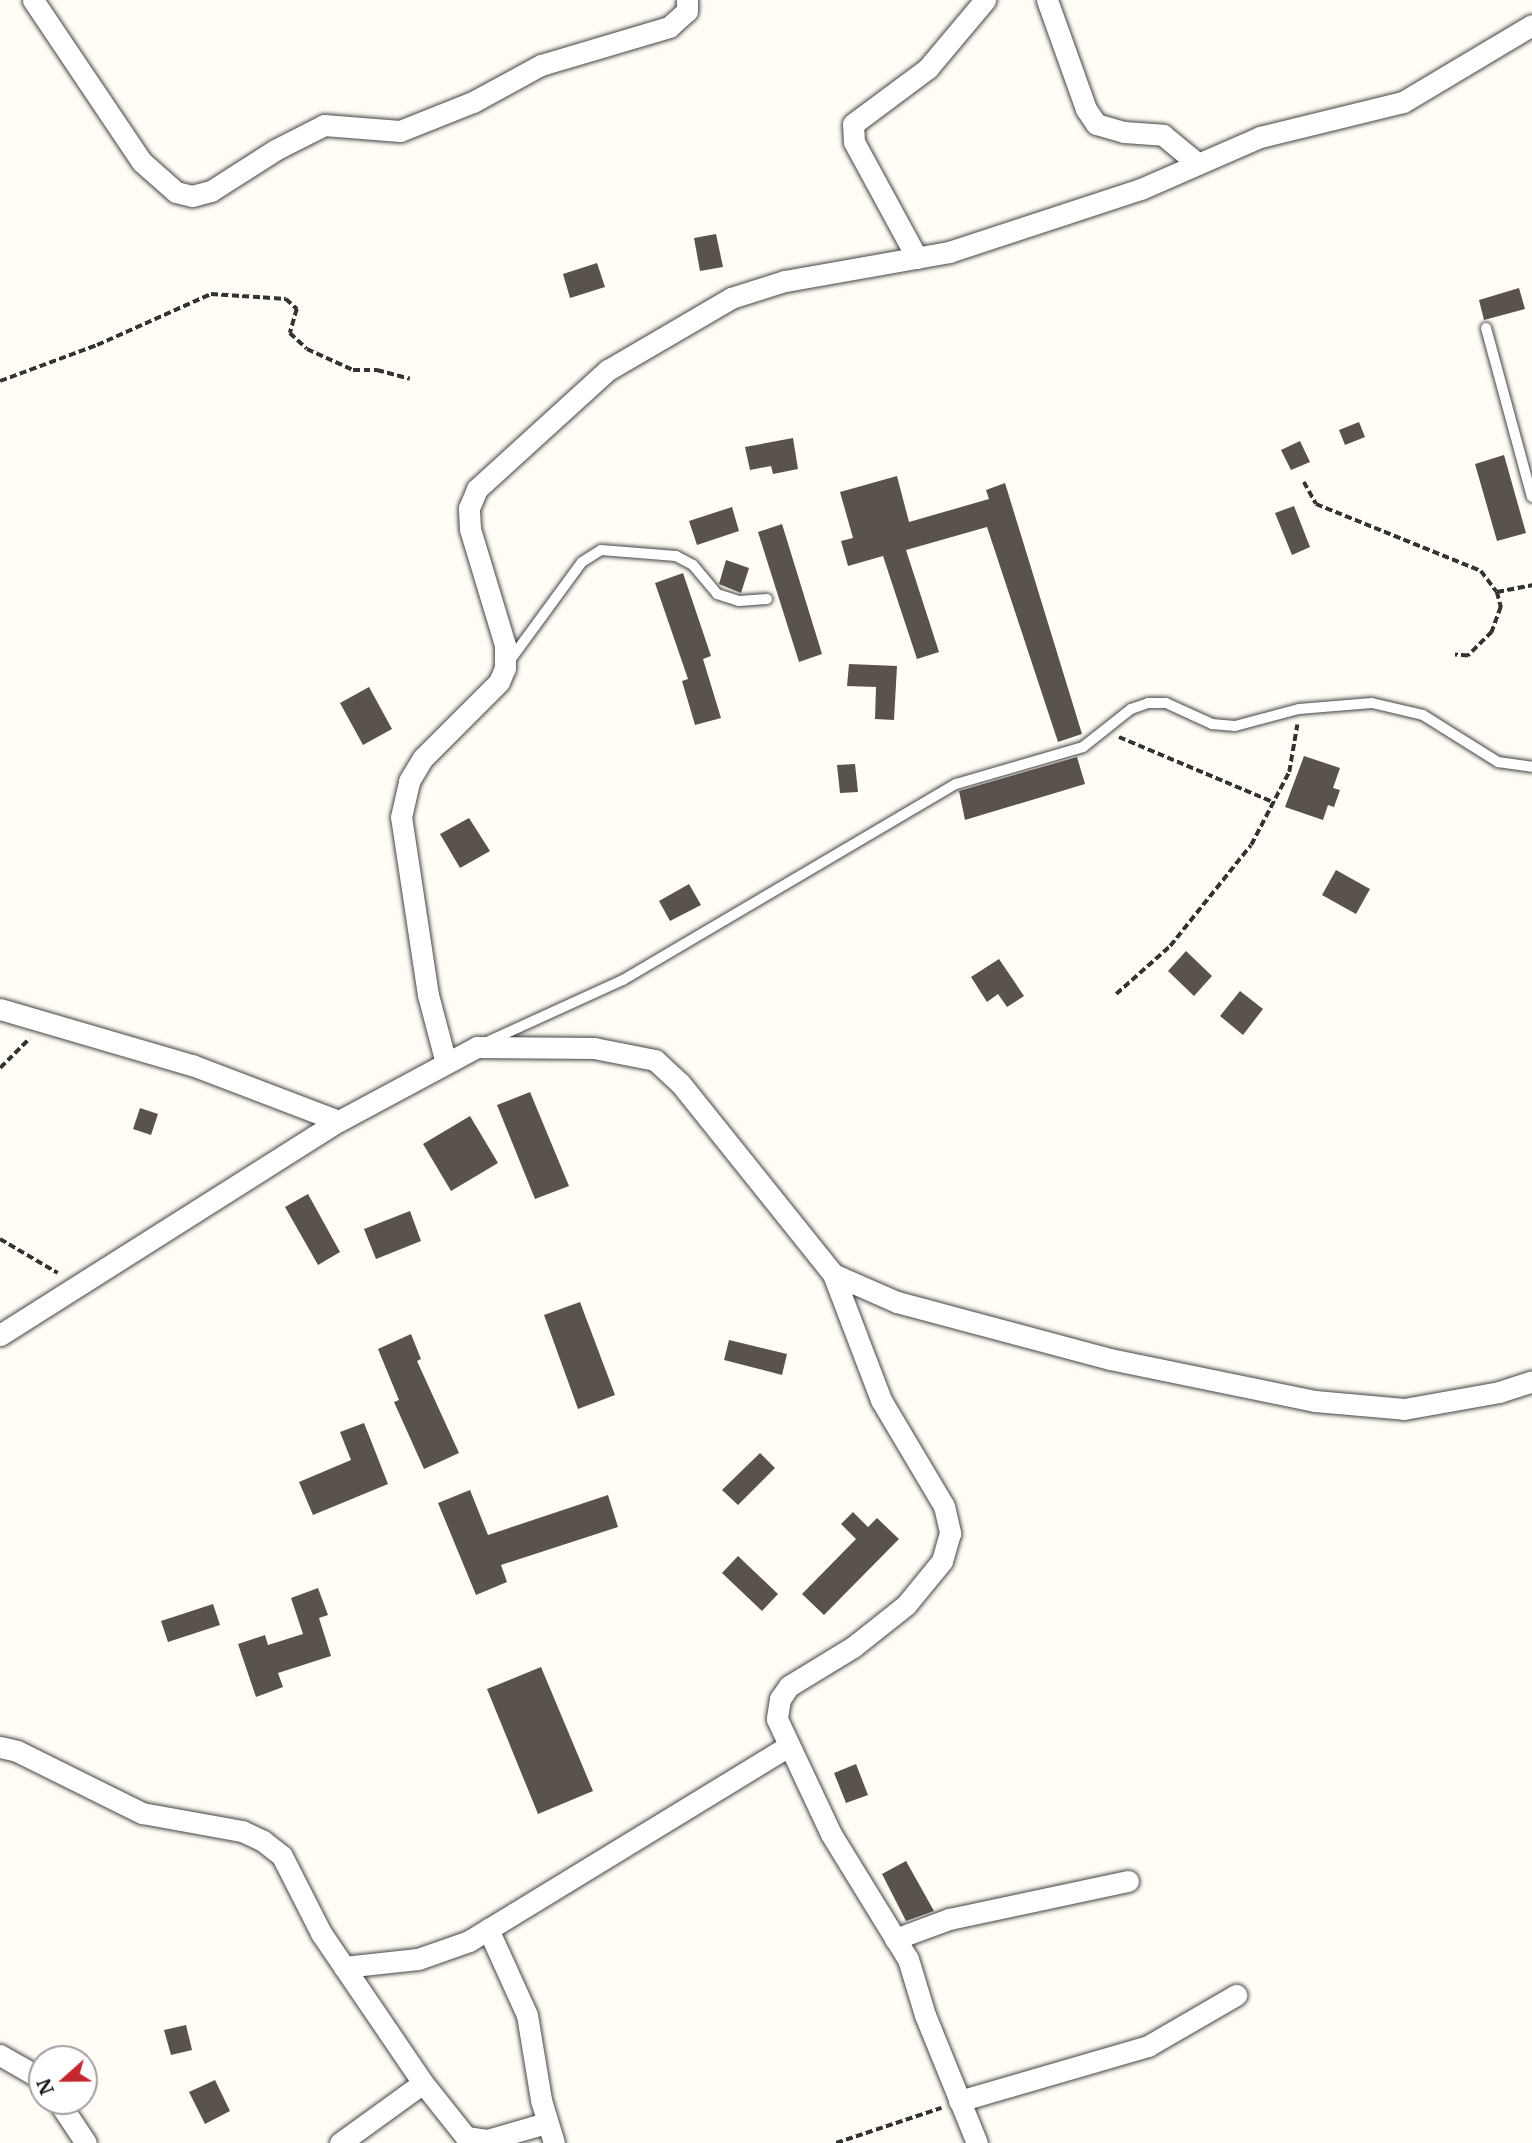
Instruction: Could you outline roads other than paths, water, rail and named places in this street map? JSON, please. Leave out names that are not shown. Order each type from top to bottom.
[{"type":"street","points":[[33,0],[97,88],[142,162],[176,192],[192,195],[211,191],[324,125],[400,131],[473,102],[541,65],[669,27],[687,11],[687,0]]},
{"type":"street","points":[[916,258],[854,142],[853,124],[928,68],[985,0]]},
{"type":"street","points":[[1047,0],[1086,109],[1096,124],[1124,132],[1163,135],[1198,164]]},
{"type":"street","points":[[446,1063],[428,995],[401,817],[409,781],[423,758],[499,682],[505,668],[505,645],[470,528],[469,508],[477,489],[608,370],[731,298],[785,281],[949,251],[1141,189],[1259,137],[1403,102],[1532,25]]},
{"type":"street","points":[[0,1009],[192,1065],[339,1121]]},
{"type":"street","points":[[0,1335],[339,1121],[477,1047],[594,1048],[655,1060],[681,1083],[833,1274],[881,1400],[944,1506],[950,1534],[942,1560],[906,1605],[853,1647],[789,1686],[780,1699],[777,1719],[787,1747],[831,1834],[908,1959],[959,2101],[977,2143]]},
{"type":"street","points":[[833,1274],[897,1302],[1097,1355],[1315,1401],[1404,1409],[1499,1392],[1532,1381]]},
{"type":"street","points":[[0,1747],[17,1751],[142,1813],[242,1831],[263,1841],[282,1856],[344,1967],[423,2083],[466,2137],[487,2140],[550,2133],[527,2015],[516,1983],[488,1929]]},
{"type":"street","points":[[344,1967],[418,1959],[469,1941],[787,1747]]},
{"type":"street","points":[[895,1938],[949,1919],[1128,1881]]},
{"type":"street","points":[[959,2101],[1149,2046],[1236,1995]]},
{"type":"street","points":[[0,2055],[28,2071]]},
{"type":"street","points":[[340,2143],[423,2083]]},
{"type":"street","points":[[67,2115],[86,2143]]},
{"type":"lane","points":[[1486,328],[1532,497]]},
{"type":"lane","points":[[505,668],[582,562],[601,550],[677,556],[693,565],[717,594],[740,601],[767,598]]},
{"type":"lane","points":[[477,1047],[623,980],[956,784],[1083,747],[1106,732],[1131,709],[1148,703],[1166,703],[1212,724],[1235,726],[1299,709],[1372,703],[1423,715],[1498,762],[1532,767]]}]
